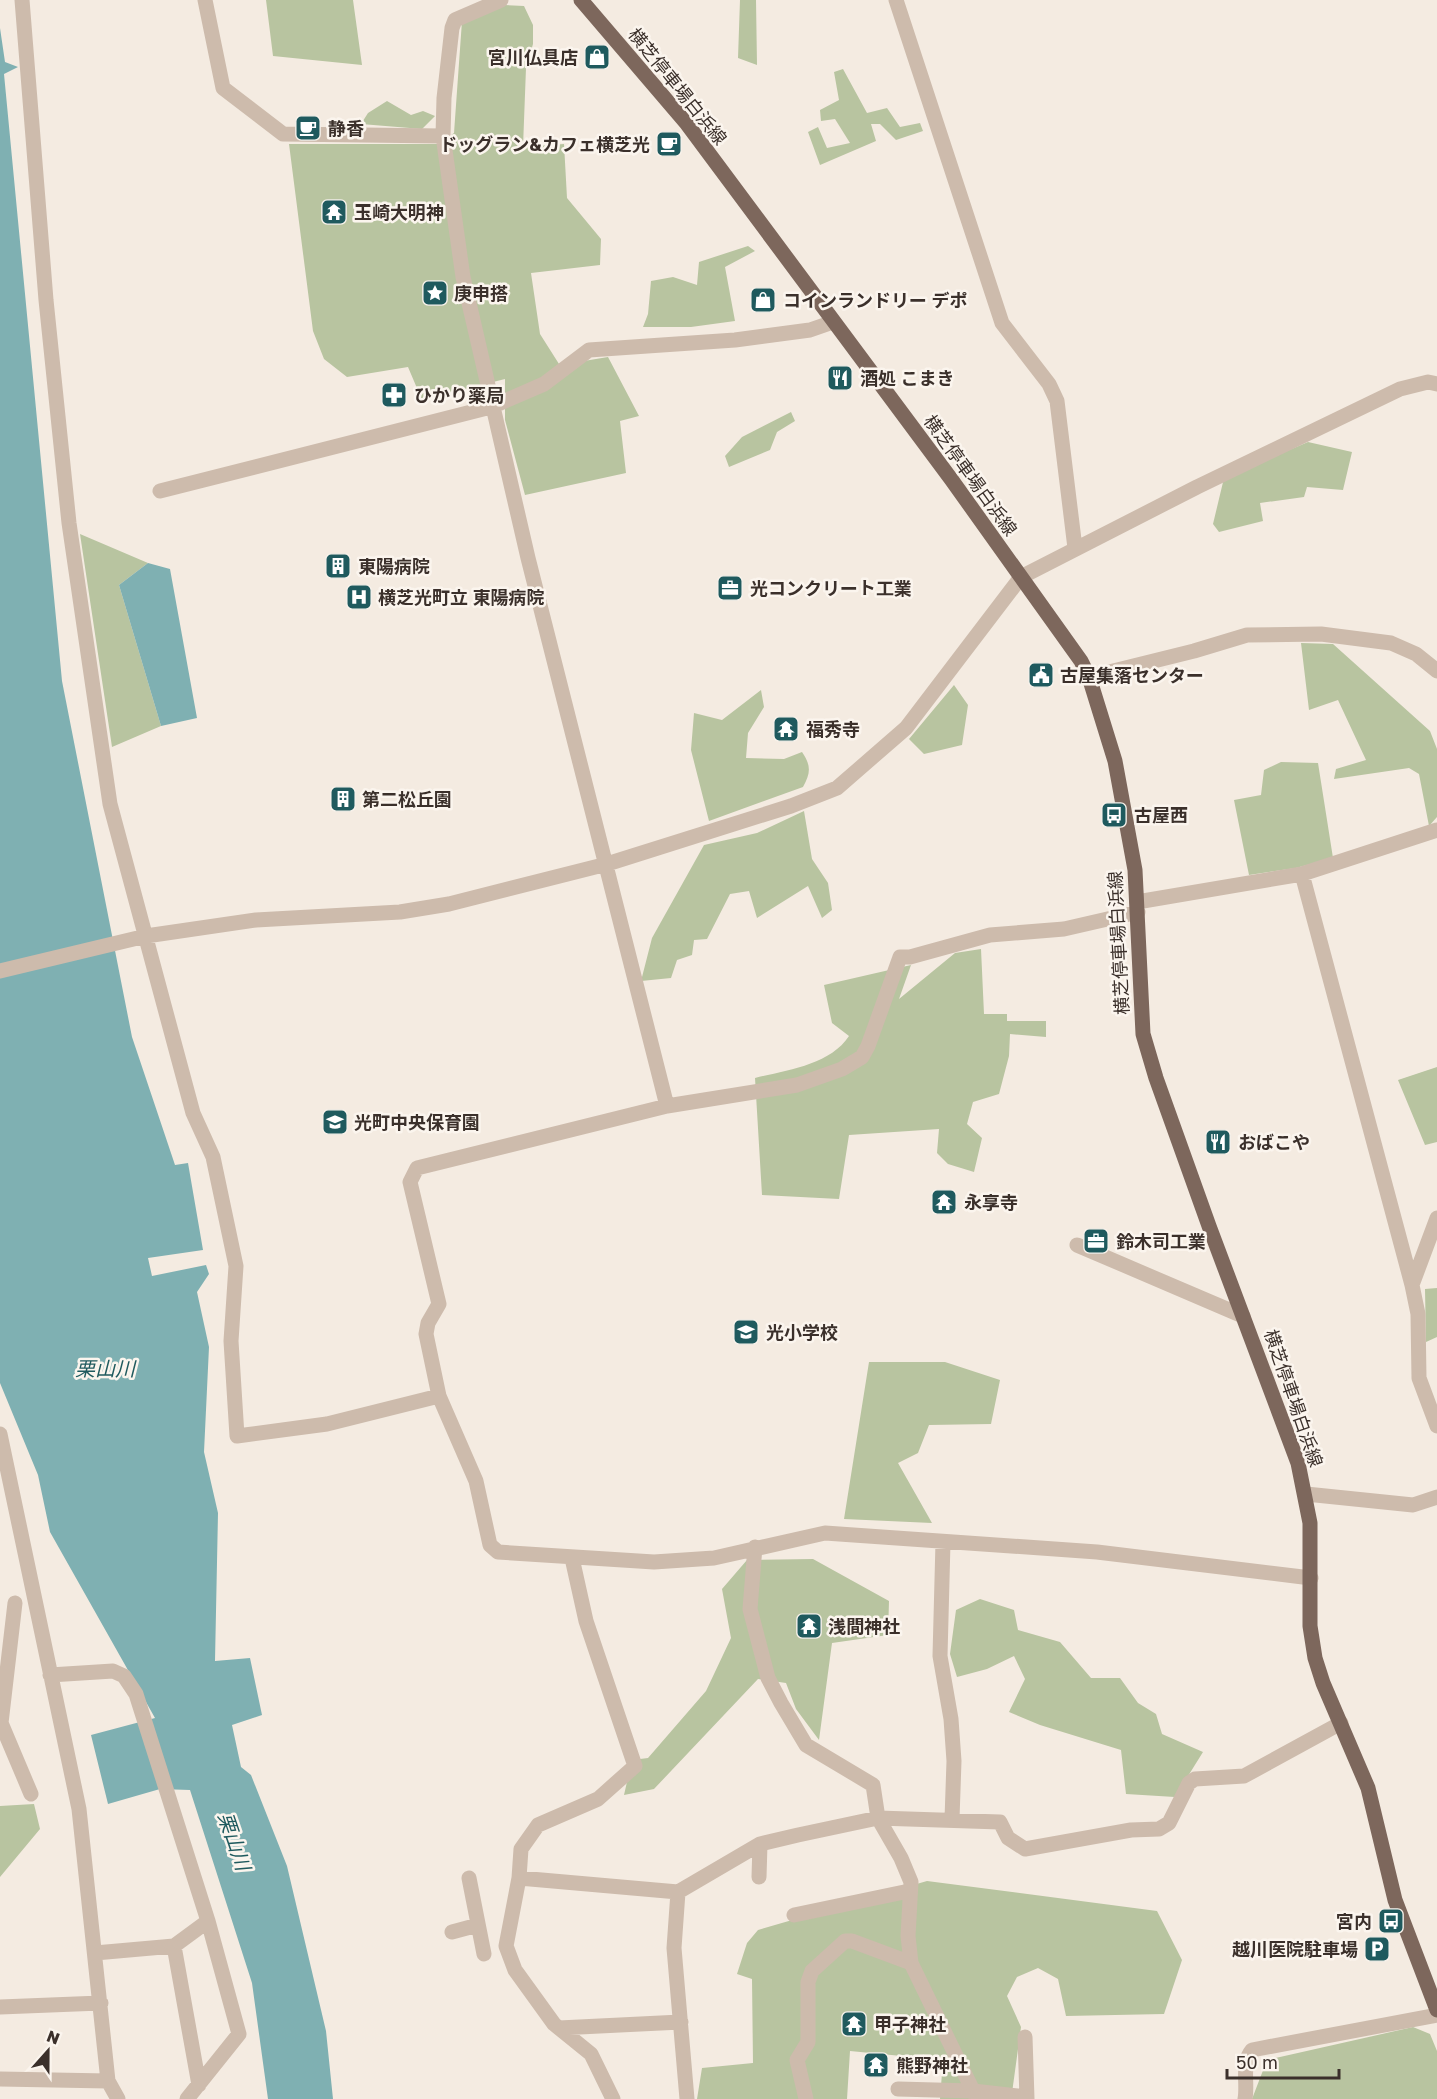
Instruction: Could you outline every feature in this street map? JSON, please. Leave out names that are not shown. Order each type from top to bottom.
[{"type":"main road","name":"横芝停車場白浜線","points":[[581,0],[687,124],[1021,577],[1081,661],[1089,677],[1115,761],[1135,870],[1143,1034],[1156,1078],[1298,1463],[1310,1523],[1310,1626],[1315,1658],[1323,1683],[1368,1788],[1395,1900],[1437,2008]]},
{"type":"street","points":[[22,0],[46,300],[71,534],[110,804],[193,1113],[213,1157],[236,1266],[231,1341],[237,1436],[327,1424],[439,1396]]},
{"type":"street","points":[[205,0],[223,88],[283,134],[443,136]]},
{"type":"street","points":[[501,0],[455,20],[452,28],[444,98],[443,136],[463,277],[491,407],[667,1106]]},
{"type":"street","points":[[896,0],[1002,323],[1049,384],[1057,401],[1076,548]]},
{"type":"street","points":[[160,491],[491,407],[544,384],[589,350],[735,340],[810,330],[833,321]]},
{"type":"street","points":[[0,971],[146,936],[256,920],[400,912],[450,904],[607,864],[791,806],[837,788],[906,728],[1021,577],[1400,389],[1428,382],[1437,384]]},
{"type":"street","points":[[1089,677],[1194,651],[1247,634],[1322,634],[1391,643],[1416,654],[1437,671]]},
{"type":"street","points":[[1311,1578],[1097,1552],[825,1533],[714,1558],[654,1562],[498,1552],[490,1545],[472,1467],[439,1396],[426,1334],[428,1323],[439,1304],[410,1182],[417,1168],[667,1106],[797,1085],[842,1069],[862,1057],[900,957],[910,957],[990,934],[1064,929],[1138,907],[1302,874],[1437,831]]},
{"type":"street","points":[[1302,874],[1412,1286],[1418,1314],[1419,1378],[1437,1426]]},
{"type":"street","points":[[1412,1286],[1437,1218]]},
{"type":"street","points":[[1077,1245],[1243,1316]]},
{"type":"street","points":[[0,1434],[5,1477],[79,1809],[108,2081],[118,2099]]},
{"type":"street","points":[[1306,1494],[1413,1505],[1437,1497]]},
{"type":"street","points":[[943,1542],[940,1656],[951,1719],[954,1761],[952,1819]]},
{"type":"street","points":[[755,1547],[750,1609],[768,1678],[806,1745],[873,1785],[878,1818],[904,1864],[911,1882],[908,1936],[911,1963],[975,2095]]},
{"type":"street","points":[[572,1558],[586,1621],[635,1766],[598,1799],[538,1825],[521,1849],[519,1878],[506,1946],[514,1970],[559,2028],[591,2054],[613,2099]]},
{"type":"street","points":[[15,1603],[1,1723],[31,1794]]},
{"type":"street","points":[[50,1675],[113,1671],[124,1676],[136,1694],[208,1921],[240,2034],[188,2099],[181,2099]]},
{"type":"street","points":[[519,1878],[678,1892],[760,1844],[878,1818],[1000,1822],[1008,1838],[1025,1849],[1131,1830],[1159,1828],[1169,1824],[1176,1815],[1189,1783],[1195,1779],[1244,1776],[1341,1723]]},
{"type":"street","points":[[759,1877],[760,1844]]},
{"type":"street","points":[[469,1878],[484,1954]]},
{"type":"street","points":[[794,1915],[909,1891]]},
{"type":"street","points":[[678,1892],[674,1948],[687,2099]]},
{"type":"street","points":[[95,1953],[174,1946],[208,1921]]},
{"type":"street","points":[[452,1932],[478,1925]]},
{"type":"street","points":[[806,2099],[797,2060],[808,2042],[808,1983],[812,1971],[845,1941],[852,1941],[911,1963]]},
{"type":"street","points":[[174,1946],[199,2085]]},
{"type":"street","points":[[0,2007],[101,2003]]},
{"type":"street","points":[[1245,2099],[1248,2086],[1246,2066],[1252,2050],[1437,2008]]},
{"type":"street","points":[[559,2028],[681,2022]]},
{"type":"street","points":[[898,2089],[1027,2098],[1025,2037]]},
{"type":"street","points":[[0,2079],[108,2081]]},
{"type":"green space","points":[[266,0],[353,0],[362,65],[273,56]]},
{"type":"green space","points":[[740,0],[756,0],[757,65],[738,58]]},
{"type":"green space","points":[[504,5],[524,6],[533,25],[533,44],[526,68],[523,147],[564,144],[567,198],[601,239],[600,265],[531,273],[540,334],[566,375],[584,361],[608,357],[639,416],[620,421],[626,473],[525,495],[505,420],[505,379],[422,400],[408,367],[347,377],[324,359],[313,331],[289,144],[439,144],[454,133],[462,21]]},
{"type":"green space","points":[[843,69],[867,113],[887,108],[900,127],[920,123],[923,131],[896,140],[880,124],[871,124],[876,141],[820,165],[808,132],[818,127],[827,148],[850,143],[835,119],[821,121],[820,110],[839,100],[834,72]]},
{"type":"green space","points":[[387,101],[411,115],[423,111],[435,116],[422,129],[361,124],[368,113]]},
{"type":"green space","points":[[748,246],[755,251],[725,267],[735,321],[691,327],[643,327],[648,314],[651,281],[673,277],[697,285],[699,262]]},
{"type":"green space","points":[[791,412],[795,421],[777,432],[770,450],[729,467],[725,456],[742,437]]},
{"type":"green space","points":[[1308,442],[1352,452],[1343,490],[1307,487],[1304,497],[1260,503],[1263,521],[1219,532],[1213,524],[1224,478]]},
{"type":"green space","points":[[80,534],[148,563],[119,585],[161,726],[112,747]]},
{"type":"green space","points":[[1301,643],[1333,644],[1430,731],[1437,749],[1437,817],[1429,826],[1419,774],[1409,768],[1334,779],[1336,769],[1366,760],[1338,700],[1309,710]]},
{"type":"green space","points":[[954,685],[968,705],[962,745],[924,754],[909,739]]},
{"type":"green space","points":[[761,690],[764,707],[748,733],[746,758],[784,759],[802,752],[809,769],[807,777],[803,787],[709,821],[691,750],[694,713],[722,720]]},
{"type":"green space","points":[[1281,762],[1318,763],[1333,858],[1296,868],[1249,875],[1234,800],[1261,795],[1264,770]]},
{"type":"green space","points":[[804,811],[812,859],[828,883],[832,910],[822,918],[808,886],[757,918],[749,891],[730,894],[707,939],[694,940],[692,955],[677,960],[671,978],[641,981],[652,938],[704,845],[757,833]]},
{"type":"green space","points":[[981,949],[984,1014],[1007,1014],[1007,1021],[1046,1021],[1046,1037],[1010,1034],[1009,1056],[999,1094],[973,1102],[967,1124],[982,1138],[974,1172],[948,1164],[937,1153],[939,1129],[849,1135],[839,1199],[762,1195],[755,1078],[794,1069],[819,1060],[841,1046],[849,1036],[832,1023],[824,985],[911,965],[899,999],[955,953]]},
{"type":"green space","points":[[1437,1067],[1437,1142],[1425,1145],[1398,1080]]},
{"type":"green space","points":[[1437,1288],[1437,1337],[1426,1342],[1425,1289]]},
{"type":"green space","points":[[869,1362],[945,1362],[1000,1380],[991,1424],[929,1425],[918,1453],[898,1463],[932,1523],[844,1519]]},
{"type":"green space","points":[[813,1559],[889,1601],[888,1635],[832,1643],[819,1740],[796,1709],[786,1683],[758,1679],[654,1789],[624,1795],[632,1760],[648,1758],[706,1691],[731,1638],[722,1589],[747,1560]]},
{"type":"green space","points":[[980,1599],[1014,1610],[1018,1630],[1060,1642],[1091,1678],[1120,1678],[1138,1703],[1156,1714],[1162,1734],[1203,1752],[1175,1797],[1126,1794],[1121,1750],[1040,1725],[1009,1712],[1025,1679],[1014,1656],[987,1669],[957,1677],[950,1654],[956,1610]]},
{"type":"green space","points":[[34,1804],[40,1829],[0,1877],[0,1806]]},
{"type":"green space","points":[[927,1881],[1157,1911],[1182,1960],[1164,2014],[1066,2016],[1058,1979],[1038,1968],[1017,1977],[1007,1996],[1021,2027],[1012,2093],[1029,2099],[940,2099],[943,2060],[850,2051],[847,2099],[697,2099],[702,2068],[753,2063],[752,1979],[737,1974],[747,1943],[758,1930]]},
{"type":"green space","points":[[1413,2027],[1430,2034],[1437,2051],[1437,2099],[1252,2099],[1267,2060]]},
{"type":"water","name":"栗山川","points":[[0,28],[5,62],[18,67],[4,74],[62,681],[132,1037],[175,1165],[188,1163],[203,1250],[148,1258],[152,1276],[206,1265],[209,1274],[197,1292],[209,1347],[204,1452],[218,1513],[215,1661],[250,1658],[262,1715],[232,1725],[241,1767],[251,1775],[287,1866],[326,2031],[333,2099],[268,2099],[252,1983],[190,1790],[160,1789],[108,1804],[91,1735],[155,1718],[50,1532],[38,1475],[0,1383]]},
{"type":"water","points":[[148,563],[170,569],[197,718],[161,726],[119,585]]},
{"type":"place","name":"宮川仏具店","points":[[597,57]]},
{"type":"place","name":"静香","points":[[308,128]]},
{"type":"place","name":"ドッグラン&カフェ横芝光","points":[[669,144]]},
{"type":"place","name":"玉崎大明神","points":[[334,212]]},
{"type":"place","name":"庚申搭","points":[[435,293]]},
{"type":"place","name":"コインランドリー デポ","points":[[763,300]]},
{"type":"place","name":"酒処 こまき","points":[[840,378]]},
{"type":"place","name":"ひかり薬局","points":[[394,395]]},
{"type":"place","name":"東陽病院","points":[[338,566]]},
{"type":"place","name":"光コンクリート工業","points":[[730,588]]},
{"type":"place","name":"横芝光町立 東陽病院","points":[[359,597]]},
{"type":"place","name":"古屋集落センター","points":[[1041,675]]},
{"type":"place","name":"福秀寺","points":[[786,729]]},
{"type":"place","name":"第二松丘園","points":[[343,799]]},
{"type":"place","name":"古屋西","points":[[1114,815]]},
{"type":"place","name":"光町中央保育園","points":[[335,1122]]},
{"type":"place","name":"おばこや","points":[[1218,1142]]},
{"type":"place","name":"永享寺","points":[[944,1202]]},
{"type":"place","name":"鈴木司工業","points":[[1096,1241]]},
{"type":"place","name":"光小学校","points":[[746,1332]]},
{"type":"place","name":"浅間神社","points":[[809,1626]]},
{"type":"place","name":"宮内","points":[[1391,1921]]},
{"type":"place","name":"越川医院駐車場","points":[[1377,1949]]},
{"type":"place","name":"甲子神社","points":[[854,2024]]},
{"type":"place","name":"熊野神社","points":[[876,2065]]}]
